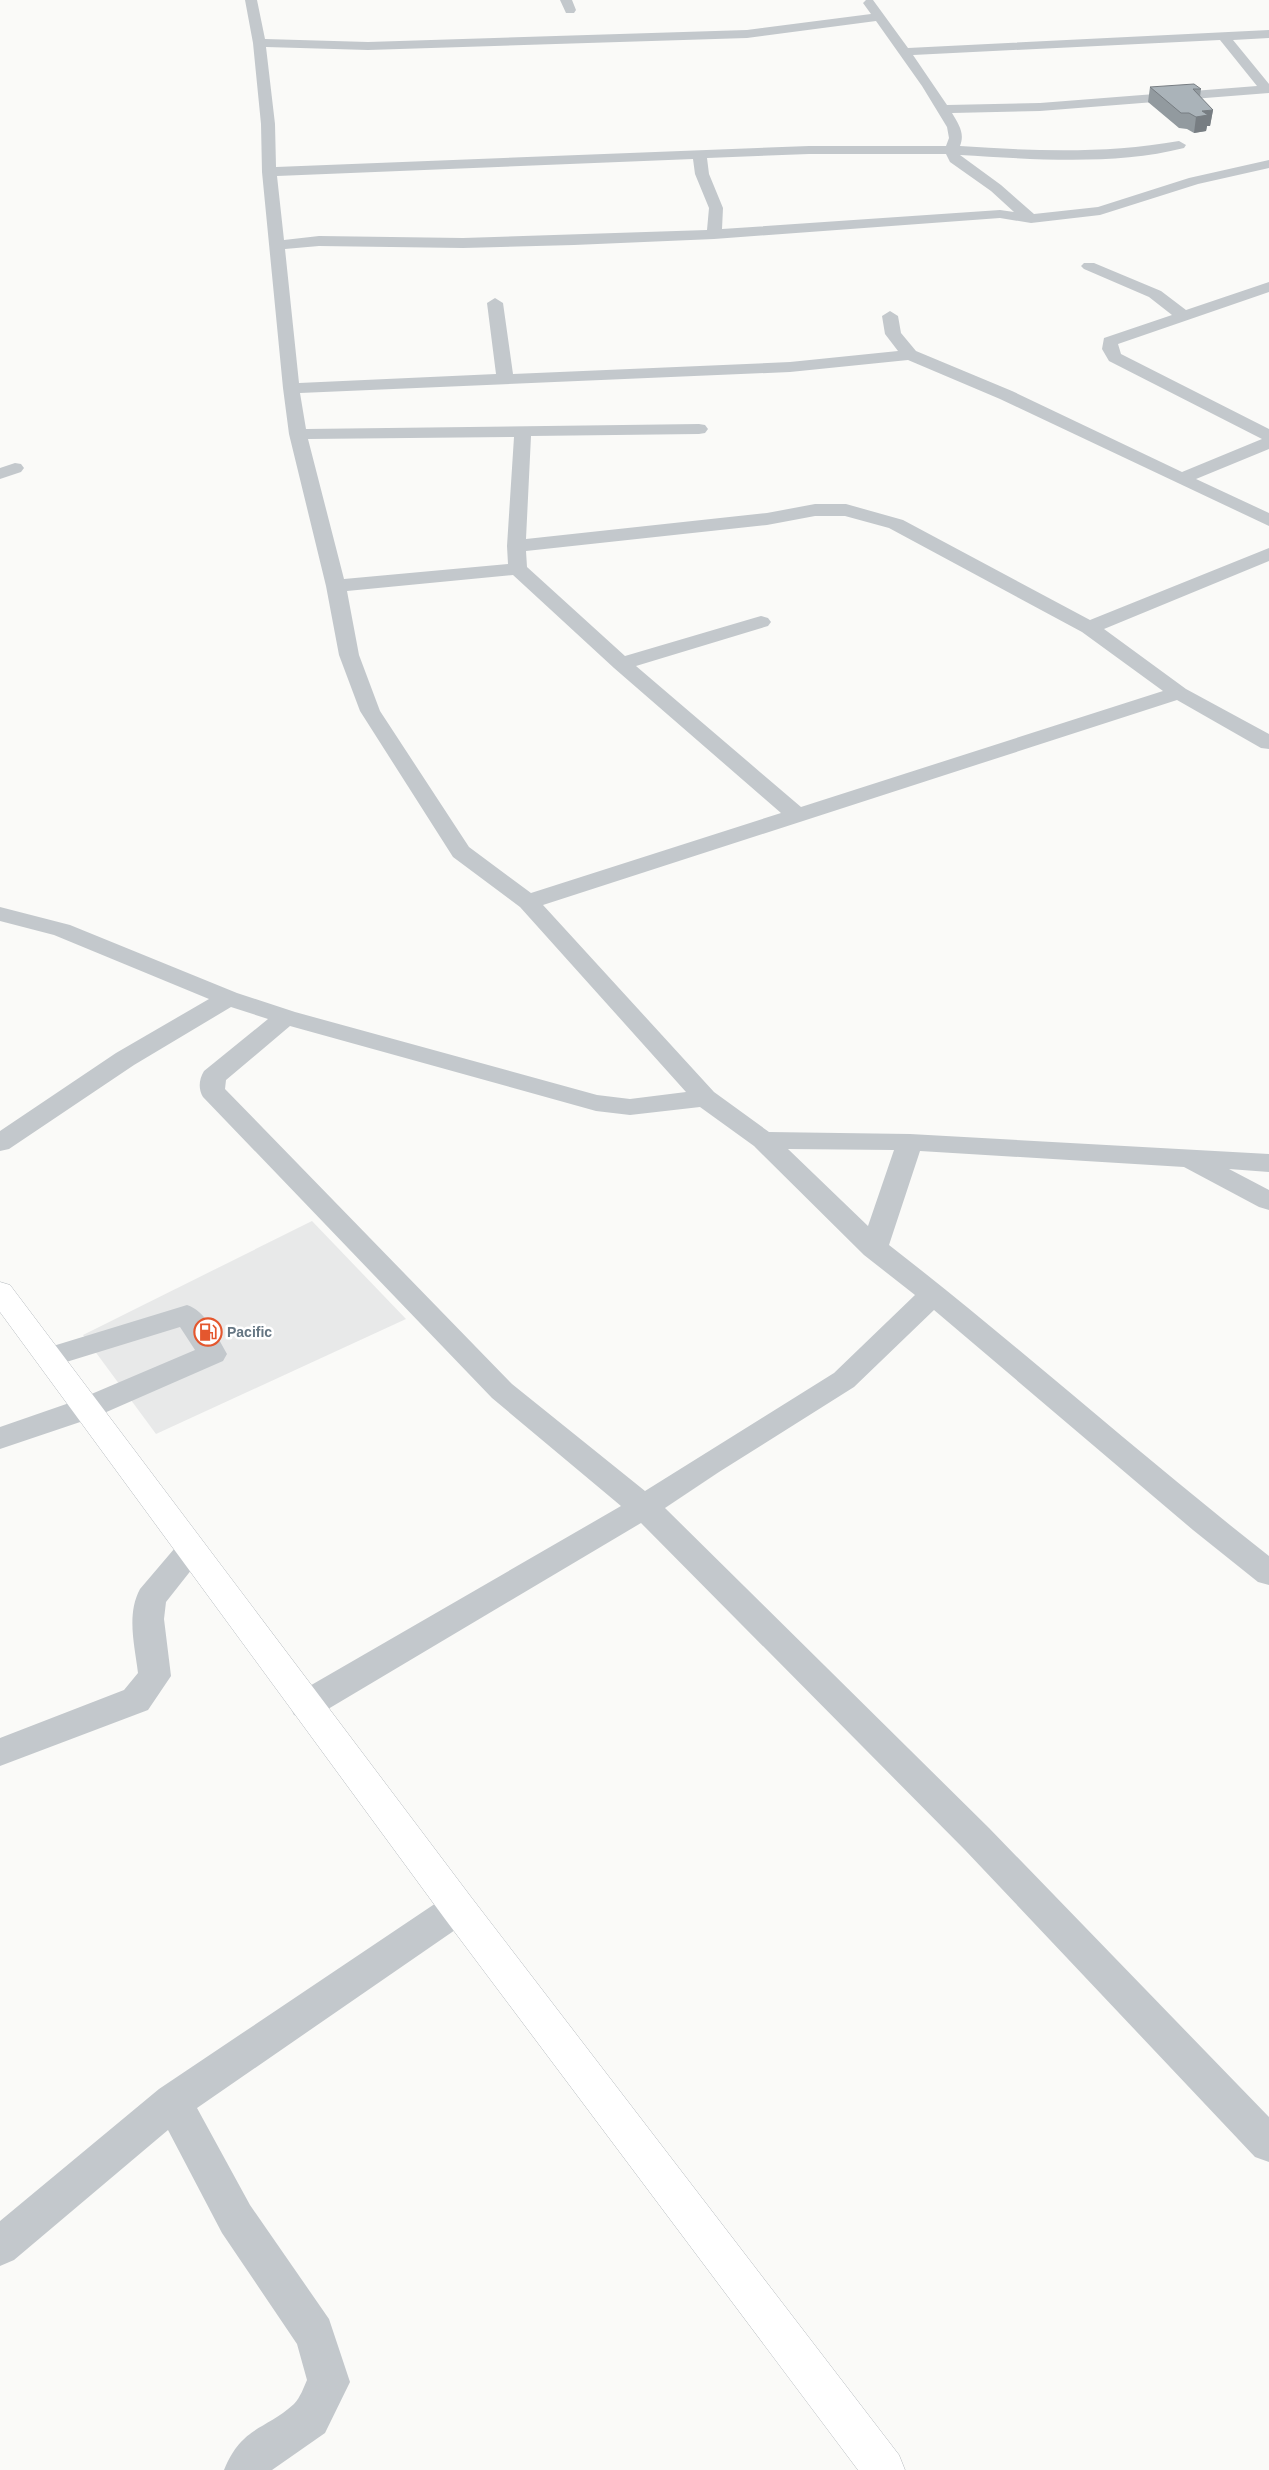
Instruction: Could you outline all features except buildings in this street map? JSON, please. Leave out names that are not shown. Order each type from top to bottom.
[{"type":"main road","points":[[0,1292],[50,1357],[85,1409],[458,1908],[884,2470]]},
{"type":"street","points":[[251,0],[259,43],[268,124],[269,172],[288,342],[291,388],[298,434],[336,586],[349,655],[370,711],[461,852],[528,902],[705,1098],[763,1140],[874,1248],[934,1294],[1204,1522],[1269,1573]]},
{"type":"street","points":[[867,0],[954,126],[956,138],[951,150],[955,159],[996,188],[1031,219]]},
{"type":"street","points":[[259,43],[368,46],[747,34],[878,17]]},
{"type":"street","points":[[904,52],[1269,34]]},
{"type":"street","points":[[1224,37],[1268,89]]},
{"type":"street","points":[[943,109],[1040,107],[1268,89]]},
{"type":"street","points":[[269,172],[808,150],[951,150],[1028,155],[1077,155],[1152,150],[1179,145]]},
{"type":"street","points":[[700,155],[702,174],[716,208],[714,234]]},
{"type":"street","points":[[277,245],[319,242],[463,243],[714,234],[992,214],[1014,214],[1031,219],[1100,211],[1194,181],[1269,164]]},
{"type":"street","points":[[1089,266],[1155,294],[1183,315]]},
{"type":"street","points":[[1269,287],[1110,341],[1110,349],[1115,357],[1269,436]]},
{"type":"street","points":[[495,303],[505,379]]},
{"type":"street","points":[[890,316],[893,334],[910,355]]},
{"type":"street","points":[[291,388],[790,367],[910,355],[1006,395],[1269,520]]},
{"type":"street","points":[[298,434],[699,429]]},
{"type":"street","points":[[523,431],[516,546],[518,569],[621,664],[798,816]]},
{"type":"street","points":[[1182,478],[1269,443]]},
{"type":"street","points":[[516,546],[767,519],[815,510],[846,510],[896,524],[1044,602],[1089,628],[1178,693],[1269,743]]},
{"type":"street","points":[[1089,628],[1269,554]]},
{"type":"street","points":[[336,586],[518,569]]},
{"type":"street","points":[[621,664],[762,622]]},
{"type":"street","points":[[528,902],[798,816],[930,771],[1178,693]]},
{"type":"street","points":[[0,914],[62,930],[228,998],[286,1016],[596,1102],[630,1107],[705,1098]]},
{"type":"street","points":[[0,1142],[125,1060],[228,998]]},
{"type":"street","points":[[286,1016],[212,1076],[212,1091],[502,1391],[644,1507],[977,1839],[1269,2144]]},
{"type":"street","points":[[763,1140],[910,1142],[1269,1163]]},
{"type":"street","points":[[874,1248],[910,1142]]},
{"type":"street","points":[[1184,1157],[1269,1201]]},
{"type":"street","points":[[306,1705],[644,1507],[708,1464],[844,1380],[934,1294]]},
{"type":"street","points":[[0,1438],[85,1409],[213,1354],[187,1315],[50,1357]]},
{"type":"street","points":[[0,1752],[136,1700],[155,1676],[148,1619],[151,1598],[191,1550]]},
{"type":"street","points":[[0,2246],[173,2102],[458,1908]]},
{"type":"street","points":[[173,2102],[236,2220],[314,2334],[329,2382],[310,2418],[259,2452],[245,2470]]},
{"type":"shaded area","points":[[312,1221],[406,1319],[156,1434],[83,1335]]},
{"type":"place","name":"Pacific","points":[[208,1332]]}]
